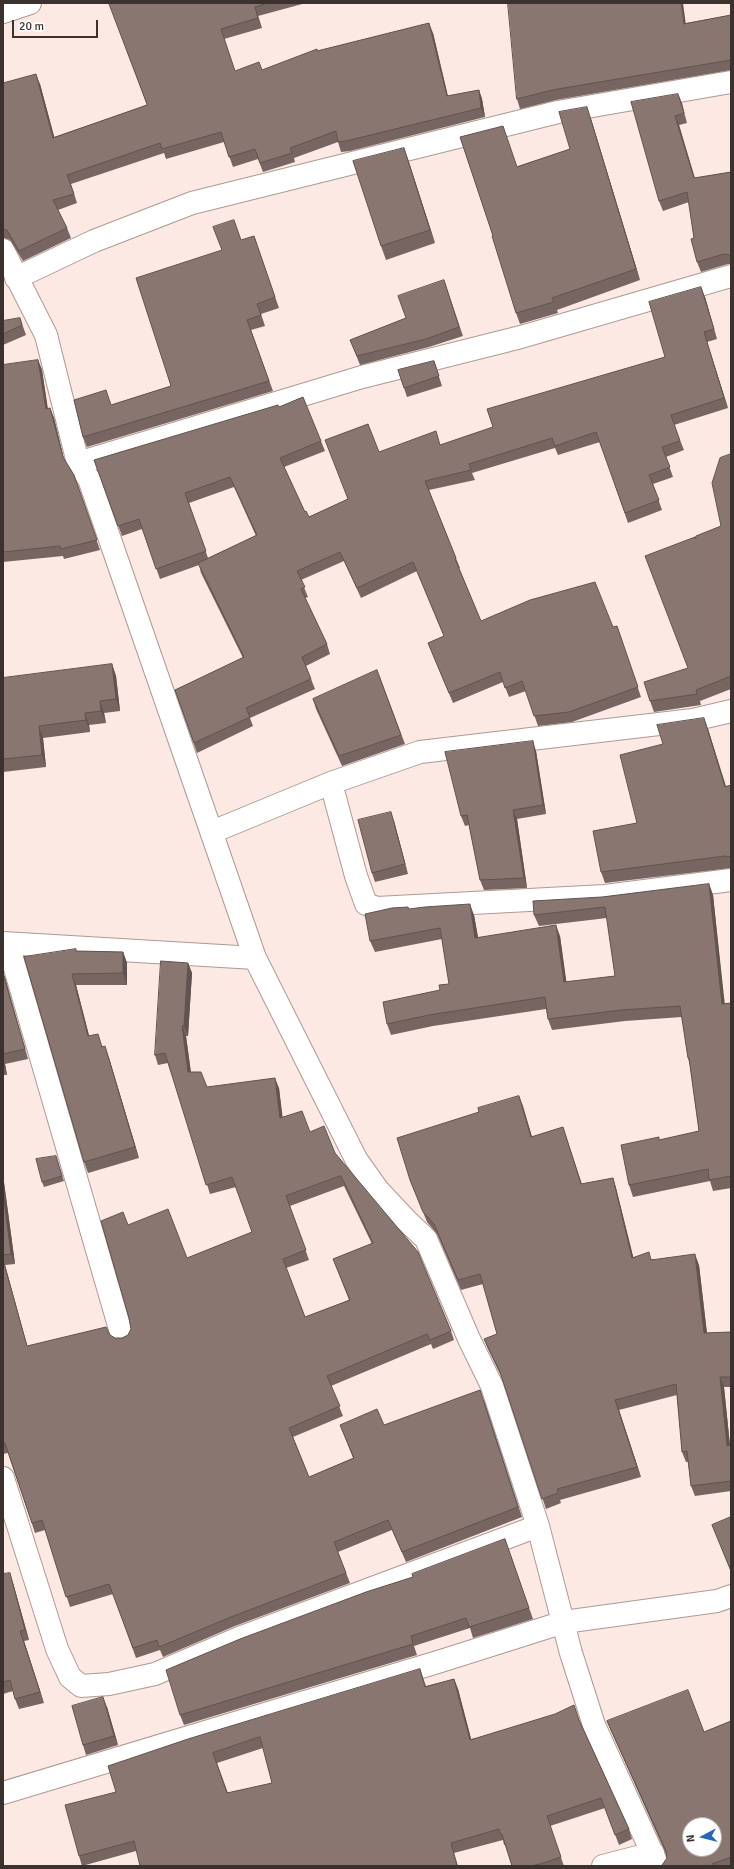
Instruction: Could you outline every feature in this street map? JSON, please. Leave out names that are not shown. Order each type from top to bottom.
[{"type":"street","points":[[3,12],[30,3]]},
{"type":"street","points":[[16,278],[94,241],[192,203],[558,112],[731,82]]},
{"type":"street","points":[[3,250],[46,336],[78,463],[89,479],[255,958],[356,1159],[378,1190],[426,1239],[463,1326],[492,1386],[538,1526],[594,1726],[656,1860],[603,1866]]},
{"type":"street","points":[[78,463],[362,377],[521,337],[731,276]]},
{"type":"street","points":[[212,832],[331,783],[420,752],[693,720],[731,712]]},
{"type":"street","points":[[331,783],[356,876],[366,904],[376,908],[605,896],[731,880]]},
{"type":"street","points":[[122,1336],[6,944],[255,958]]},
{"type":"street","points":[[3,1478],[57,1649],[70,1677],[81,1686],[109,1684],[155,1674],[239,1638],[538,1526]]},
{"type":"street","points":[[3,1793],[441,1661],[564,1622],[717,1601],[731,1596]]},
{"type":"building","points":[[109,3],[268,3],[255,7],[258,18],[221,29],[235,71],[259,62],[262,70],[317,49],[317,51],[429,23],[447,96],[479,90],[481,108],[346,141],[338,142],[336,131],[290,148],[292,153],[260,163],[255,149],[229,157],[221,132],[162,149],[160,143],[67,175],[74,194],[53,200],[67,228],[19,251],[7,230],[3,229],[3,83],[36,74],[53,138],[147,105]]},
{"type":"building","points":[[508,3],[681,3],[684,24],[731,15],[731,60],[552,90],[517,99]]},
{"type":"building","points":[[678,94],[684,113],[675,116],[694,178],[731,172],[731,255],[724,254],[697,262],[691,239],[694,238],[687,192],[659,201],[631,102]]},
{"type":"building","points":[[587,107],[636,269],[552,298],[554,302],[516,313],[493,236],[460,137],[503,126],[517,167],[570,149],[559,112]]},
{"type":"building","points":[[404,148],[430,230],[381,246],[353,161]]},
{"type":"building","points":[[234,220],[241,240],[254,236],[275,297],[257,304],[261,315],[247,320],[269,381],[83,437],[74,400],[106,390],[111,405],[171,386],[136,278],[222,250],[213,227]]},
{"type":"building","points":[[444,280],[459,327],[426,339],[357,356],[350,340],[406,318],[398,296]]},
{"type":"building","points":[[701,287],[714,329],[704,332],[724,398],[671,415],[680,441],[662,447],[670,467],[649,475],[659,500],[625,513],[596,432],[555,446],[552,438],[469,464],[471,470],[425,481],[481,621],[530,600],[595,582],[613,627],[617,626],[638,687],[569,712],[534,716],[522,681],[505,688],[500,672],[449,693],[428,643],[444,636],[413,562],[357,588],[340,552],[297,571],[305,587],[301,589],[327,644],[302,657],[311,679],[246,708],[250,717],[194,743],[175,690],[244,657],[198,563],[257,535],[230,477],[185,493],[206,551],[156,569],[139,519],[118,526],[94,460],[278,405],[279,407],[303,397],[321,441],[280,458],[305,512],[306,511],[309,517],[348,499],[325,440],[368,424],[379,452],[436,431],[440,445],[493,427],[487,409],[665,357],[649,302]]},
{"type":"building","points":[[20,318],[22,325],[3,334],[3,321]]},
{"type":"building","points":[[38,360],[46,409],[50,408],[63,457],[74,475],[97,540],[61,549],[60,546],[3,552],[3,365]]},
{"type":"building","points":[[434,361],[439,376],[404,388],[398,370]]},
{"type":"building","points":[[731,454],[731,676],[696,690],[697,694],[650,701],[644,682],[688,668],[645,556],[695,537],[695,539],[696,536],[721,526],[712,483],[720,458]]},
{"type":"building","points":[[112,664],[116,699],[100,701],[101,711],[85,713],[86,720],[39,726],[42,755],[3,759],[3,678]]},
{"type":"building","points":[[377,670],[401,735],[339,756],[313,699]]},
{"type":"building","points":[[704,718],[725,787],[731,785],[731,857],[725,856],[601,872],[593,831],[637,823],[620,755],[663,744],[657,725]]},
{"type":"building","points":[[533,741],[543,805],[513,810],[524,878],[480,880],[467,815],[461,816],[445,752]]},
{"type":"building","points":[[391,812],[405,864],[372,873],[358,820]]},
{"type":"building","points":[[709,884],[722,1004],[731,1003],[731,1176],[709,1180],[708,1169],[629,1185],[621,1145],[659,1137],[659,1140],[699,1131],[680,1006],[621,1010],[548,1019],[545,997],[429,1015],[387,1024],[383,1002],[440,990],[439,985],[449,984],[440,928],[370,941],[365,914],[392,908],[408,907],[409,909],[470,904],[475,938],[556,925],[564,982],[615,976],[605,907],[534,915],[533,901],[602,897]]},
{"type":"building","points":[[76,949],[76,951],[123,952],[123,973],[72,974],[88,1036],[98,1034],[102,1047],[105,1046],[135,1147],[84,1162],[24,957]]},
{"type":"building","points":[[161,961],[188,963],[184,1026],[182,1026],[188,1072],[201,1072],[207,1087],[275,1078],[280,1118],[302,1111],[310,1132],[324,1126],[335,1153],[418,1252],[451,1331],[430,1340],[427,1334],[327,1376],[340,1406],[289,1428],[309,1477],[354,1458],[340,1425],[377,1409],[384,1425],[480,1390],[518,1507],[402,1552],[388,1520],[334,1542],[346,1573],[231,1617],[159,1647],[157,1640],[133,1648],[109,1584],[66,1597],[42,1520],[32,1523],[5,1443],[3,1443],[3,1260],[27,1346],[106,1327],[110,1335],[115,1338],[122,1338],[128,1335],[131,1329],[101,1221],[123,1212],[128,1225],[168,1209],[187,1258],[252,1232],[232,1177],[206,1185],[165,1053],[155,1055]],"holes":[[[341,1176],[373,1243],[333,1259],[350,1300],[305,1317],[283,1259],[306,1250],[286,1196]]]},
{"type":"building","points":[[3,974],[25,1049],[3,1054]]},
{"type":"building","points":[[519,1096],[531,1137],[563,1127],[581,1184],[613,1178],[632,1258],[649,1252],[651,1260],[695,1254],[704,1333],[731,1332],[731,1377],[720,1377],[727,1446],[731,1445],[731,1481],[691,1486],[687,1451],[682,1452],[676,1384],[615,1400],[637,1467],[557,1489],[558,1493],[542,1499],[500,1372],[484,1339],[497,1334],[480,1274],[458,1280],[434,1224],[423,1212],[410,1180],[397,1138],[479,1112],[478,1108]]},
{"type":"building","points":[[56,1156],[62,1176],[42,1182],[36,1159]]},
{"type":"building","points":[[3,1192],[11,1254],[3,1255]]},
{"type":"building","points":[[731,1517],[731,1571],[712,1525]]},
{"type":"building","points":[[505,1539],[529,1608],[469,1627],[466,1618],[411,1636],[413,1644],[180,1715],[166,1670],[240,1639],[366,1592],[413,1577],[412,1574]]},
{"type":"building","points":[[10,1573],[25,1630],[20,1631],[40,1692],[15,1699],[10,1680],[3,1682],[3,1574]]},
{"type":"building","points":[[420,1669],[425,1687],[454,1679],[470,1740],[555,1714],[574,1705],[579,1720],[629,1829],[615,1835],[601,1798],[547,1816],[561,1857],[531,1866],[512,1866],[499,1829],[451,1843],[457,1866],[140,1866],[134,1841],[79,1856],[65,1805],[116,1792],[108,1766],[188,1739]],"holes":[[[260,1737],[272,1783],[227,1793],[213,1753]]]},
{"type":"building","points":[[688,1690],[704,1732],[731,1721],[731,1857],[712,1864],[713,1866],[663,1866],[662,1865],[667,1858],[666,1851],[607,1721]]},
{"type":"building","points":[[103,1697],[114,1736],[83,1745],[72,1706]]}]
